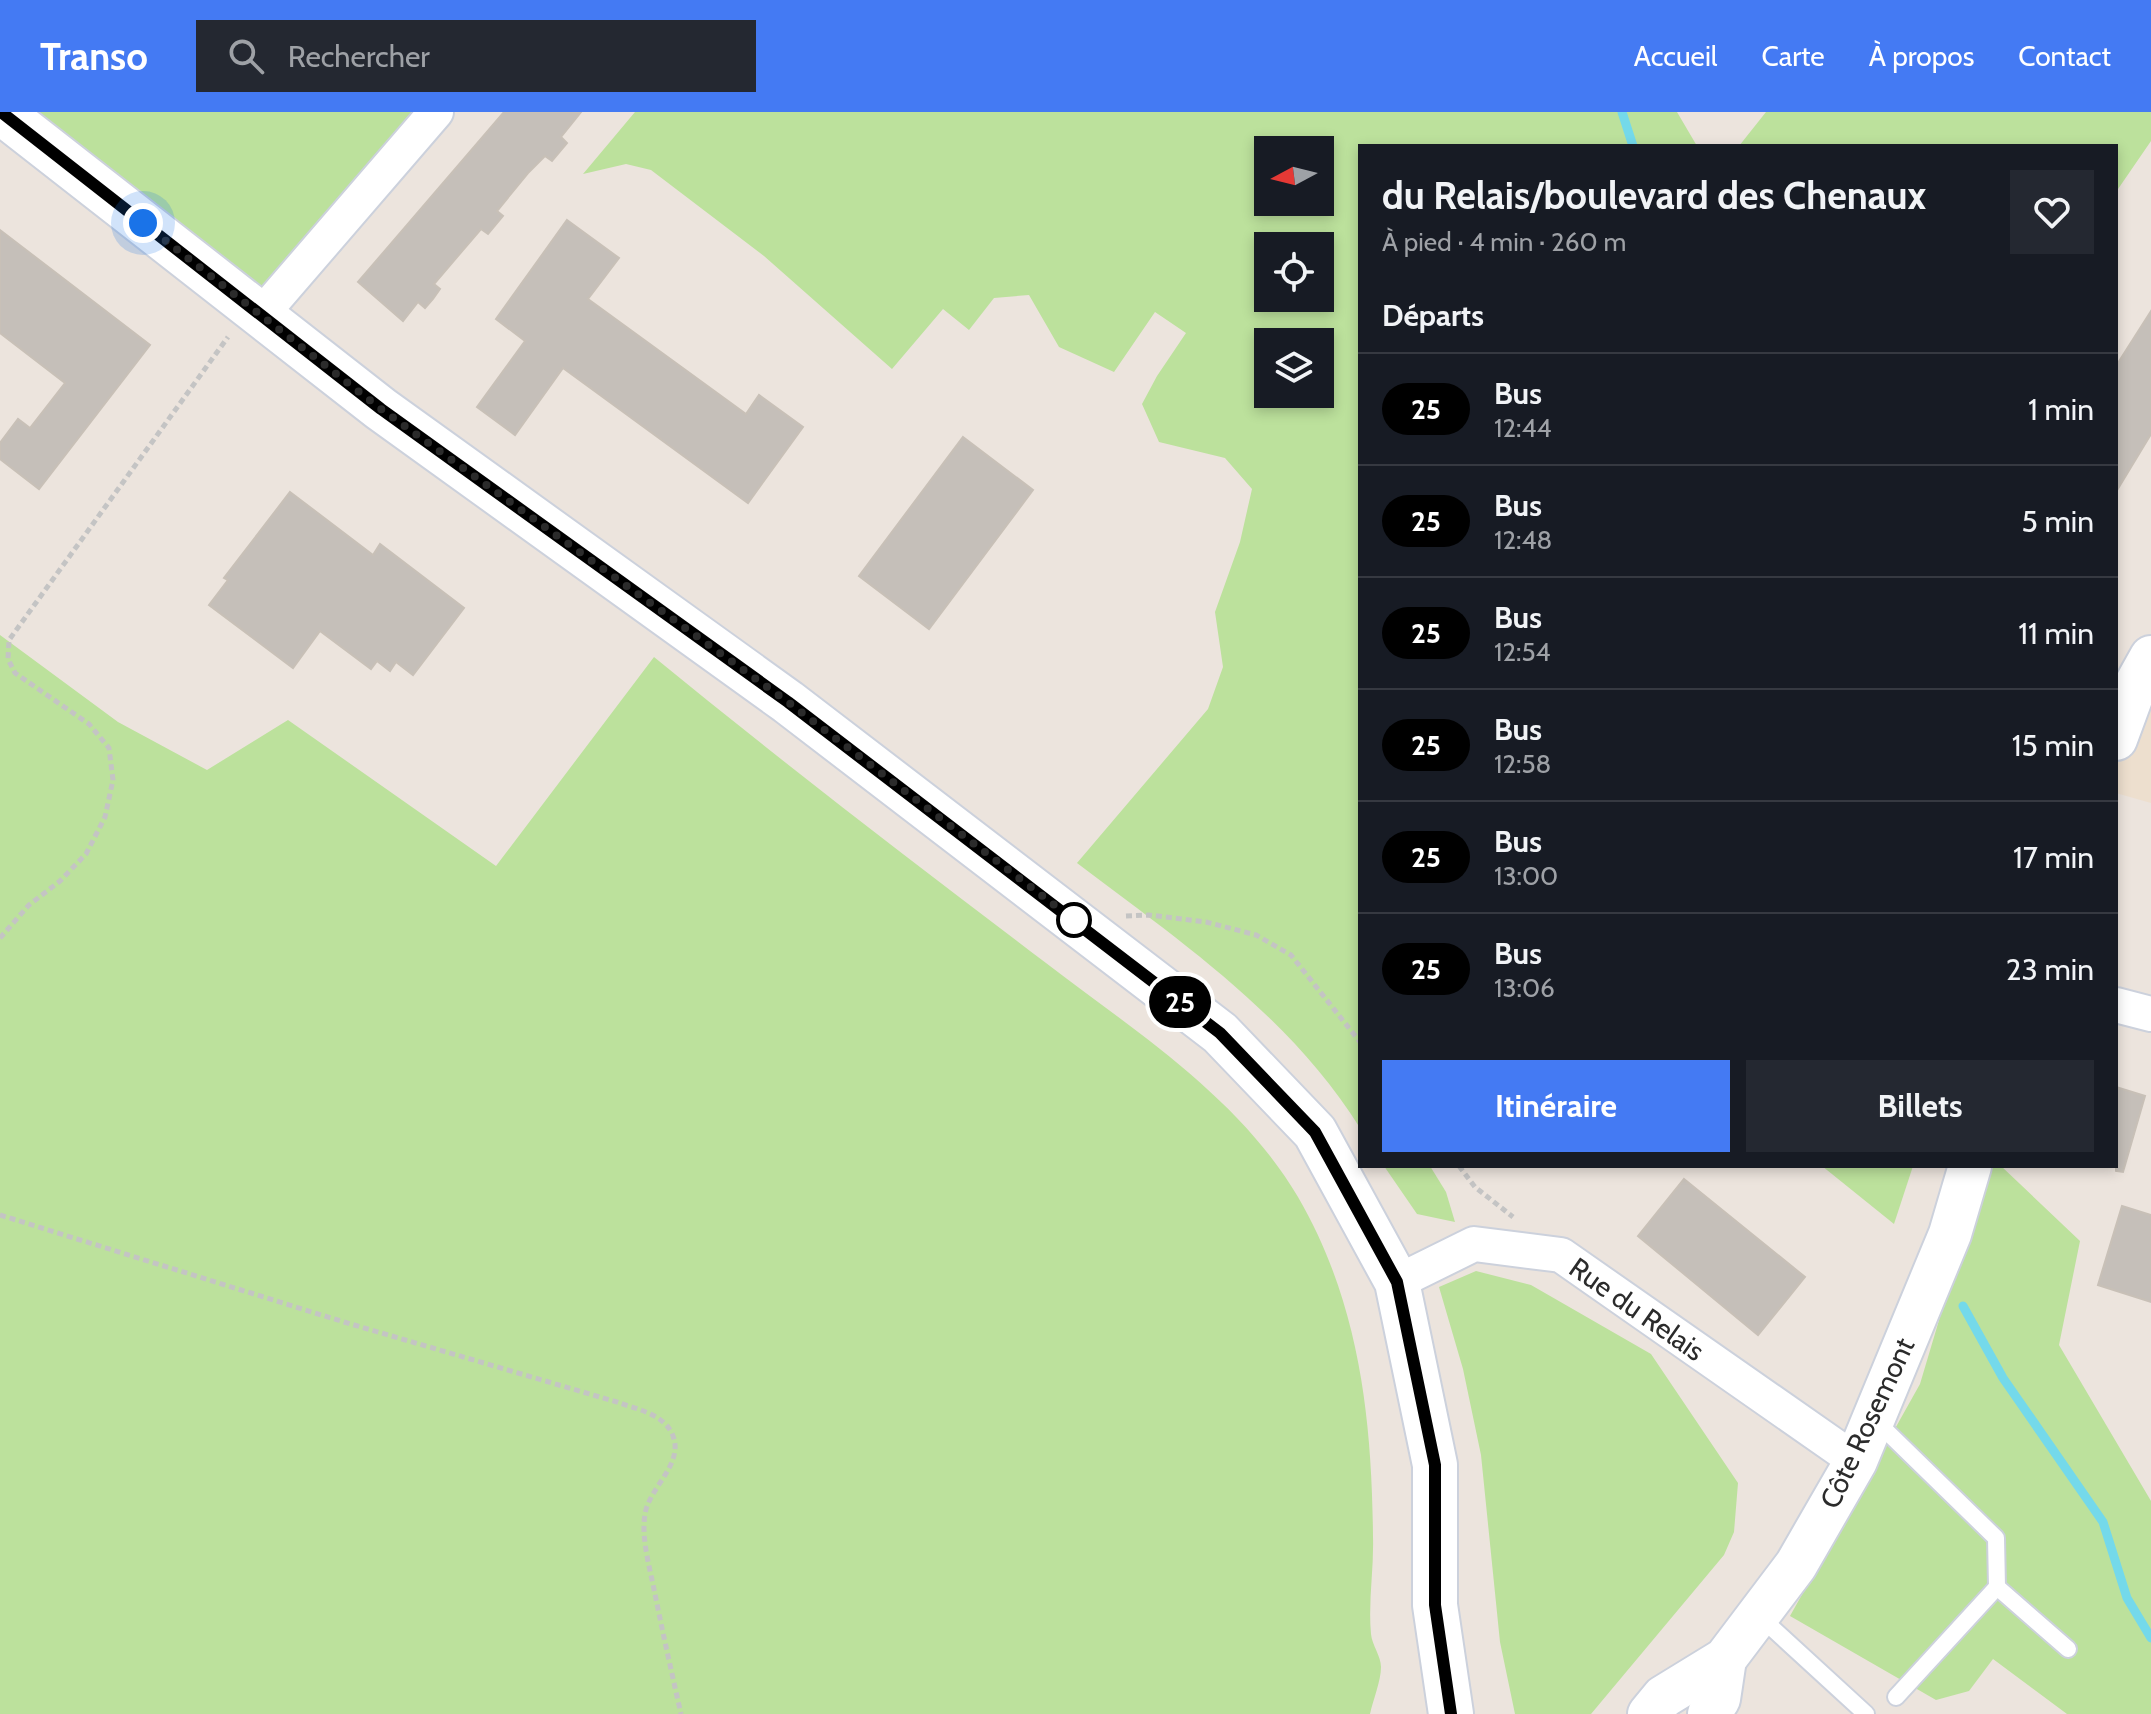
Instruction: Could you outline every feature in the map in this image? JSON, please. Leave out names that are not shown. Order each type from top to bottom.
[{"type":"main road","points":[[1,112],[381,409],[788,702],[1072,918],[1220,1033],[1315,1132],[1397,1282],[1435,1465],[1435,1605],[1451,1714]]},
{"type":"street","points":[[261,315],[436,112]]},
{"type":"street","points":[[2118,734],[2137,682],[2151,657]]},
{"type":"street","points":[[2118,1006],[2151,1014]]},
{"type":"street","name":"Côte Rosemont","points":[[1649,1714],[1663,1697],[1725,1659],[1796,1565],[1856,1461],[1950,1234],[1969,1168]]},
{"type":"street","name":"Rue du Relais","points":[[1397,1282],[1474,1244],[1561,1255],[1856,1461]]},
{"type":"street","name":"Côte Rosemont","points":[[1709,1714],[1719,1699],[1725,1659]]},
{"type":"lane","points":[[1874,1419],[1996,1538],[1997,1587],[1896,1697]]},
{"type":"lane","points":[[1997,1587],[2068,1649]]},
{"type":"lane","points":[[1758,1615],[1866,1714]]},
{"type":"path","points":[[0,938],[29,905],[60,881],[86,854],[105,817],[113,780],[109,748],[89,724],[15,673],[8,659],[9,640],[228,338],[261,315]]},
{"type":"path","points":[[1072,918],[1149,915],[1206,922],[1256,935],[1291,955],[1358,1039]]},
{"type":"path","points":[[1461,1168],[1475,1187],[1561,1255]]},
{"type":"path","points":[[0,1215],[344,1322],[617,1402],[651,1414],[663,1422],[674,1436],[674,1458],[645,1513],[646,1547],[681,1714]]},
{"type":"shaded area","points":[[2151,657],[2151,803],[2118,794],[2118,734]]},
{"type":"green space","points":[[1,112],[436,112],[261,315]]},
{"type":"green space","points":[[635,112],[1677,112],[1696,144],[1358,144],[1358,1125],[1332,1088],[1267,1016],[1194,952],[1077,863],[1208,709],[1223,667],[1215,612],[1240,542],[1252,489],[1225,458],[1159,442],[1142,404],[1186,333],[1155,312],[1114,372],[1059,347],[1029,295],[994,298],[969,330],[943,309],[892,369],[764,256],[651,170],[626,164],[583,174]]},
{"type":"green space","points":[[1766,112],[2151,112],[2151,141],[2118,189],[2118,144],[1741,144]]},
{"type":"green space","points":[[0,635],[118,722],[207,770],[288,720],[496,866],[654,657],[848,812],[1150,1041],[1216,1097],[1274,1161],[1319,1237],[1335,1278],[1358,1361],[1369,1448],[1373,1549],[1370,1622],[1381,1667],[1370,1714],[0,1714]]},
{"type":"green space","points":[[1385,1168],[1431,1168],[1446,1192],[1455,1222],[1417,1214]]},
{"type":"green space","points":[[1824,1168],[1912,1168],[1894,1224]]},
{"type":"green space","points":[[1984,1168],[2003,1168],[2080,1241],[2059,1345],[2151,1501],[2151,1714],[2067,1714],[1993,1659],[1969,1691],[1936,1700],[1790,1616],[1920,1384]]},
{"type":"green space","points":[[1476,1271],[1531,1285],[1651,1354],[1738,1483],[1734,1532],[1724,1555],[1591,1714],[1515,1714],[1500,1642],[1481,1455],[1463,1369],[1439,1287]]},
{"type":"building","points":[[504,112],[581,112],[561,137],[567,143],[552,161],[545,156],[528,173],[497,211],[503,216],[488,234],[481,229],[434,284],[440,289],[433,299],[425,308],[418,302],[403,321],[358,282]]},
{"type":"building","points":[[567,220],[619,258],[588,299],[746,414],[759,395],[803,427],[748,503],[563,368],[515,435],[477,407],[525,341],[496,319]]},
{"type":"building","points":[[0,230],[150,345],[39,489],[0,459],[0,443],[18,419],[30,428],[65,383],[0,333]]},
{"type":"building","points":[[2151,311],[2151,434],[2118,489],[2118,363]]},
{"type":"building","points":[[963,437],[1033,490],[929,629],[859,576]]},
{"type":"building","points":[[290,492],[373,555],[380,544],[464,608],[413,675],[396,662],[390,671],[377,661],[371,669],[320,631],[293,668],[209,605],[228,580],[224,578]]},
{"type":"building","points":[[2118,1088],[2145,1096],[2123,1172],[2116,1171]]},
{"type":"building","points":[[1684,1179],[1805,1277],[1758,1335],[1638,1236]]},
{"type":"building","points":[[2122,1206],[2151,1215],[2151,1302],[2098,1285]]},
{"type":"waterway","points":[[1622,112],[1632,144]]},
{"type":"waterway","points":[[1963,1306],[2003,1378],[2103,1522],[2127,1598],[2151,1638]]},
{"type":"bus line","name":"25","points":[[1,112],[381,409],[788,702],[1220,1033],[1315,1132],[1397,1282],[1435,1465],[1435,1605],[1451,1714]]},
{"type":"route","points":[[143,223],[381,409],[788,702],[1074,920]]}]
